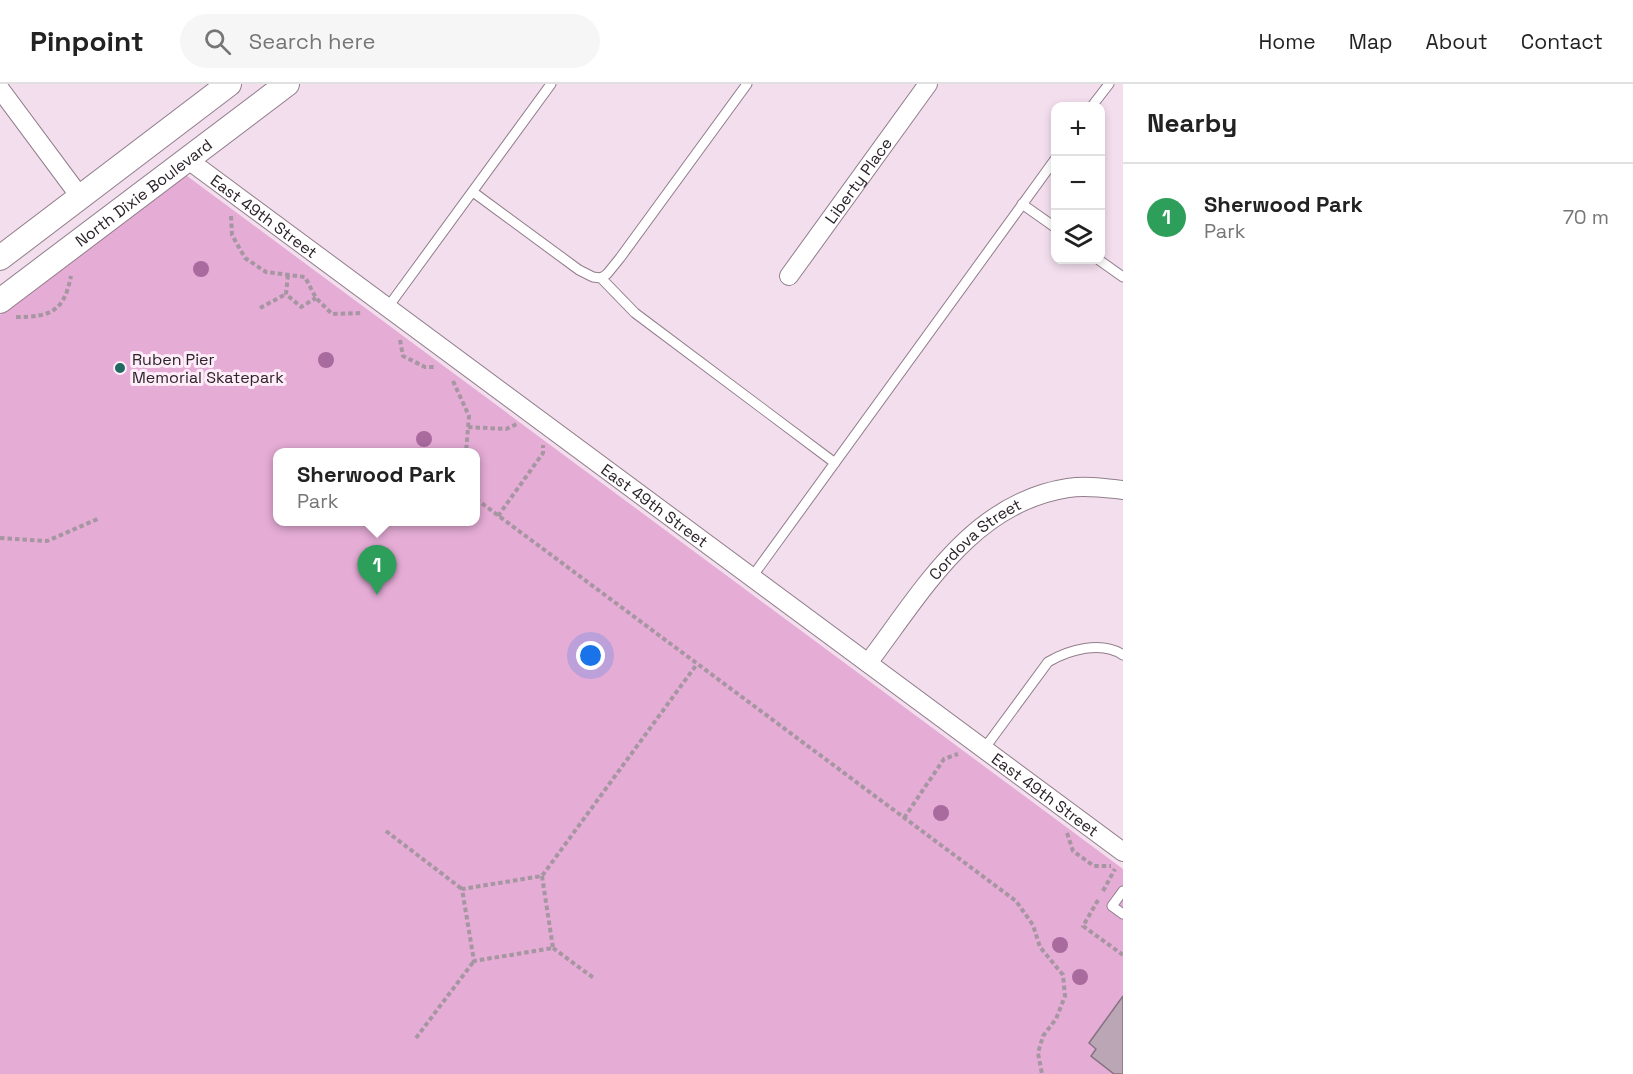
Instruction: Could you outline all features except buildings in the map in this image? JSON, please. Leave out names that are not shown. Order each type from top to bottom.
[{"type":"main road","name":"North Dixie Boulevard","points":[[0,258],[229,84]]},
{"type":"main road","name":"North Dixie Boulevard","points":[[5,309],[187,159],[287,84]]},
{"type":"street","name":"Liberty Place","points":[[789,276],[928,84]]},
{"type":"street","points":[[0,89],[81,198]]},
{"type":"street","name":"East 49th Street","points":[[187,159],[381,310],[752,578],[1123,852]]},
{"type":"street","name":"Cordova Street","points":[[868,663],[941,566],[966,538],[987,521],[1015,504],[1043,493],[1070,488],[1098,487],[1123,490]]},
{"type":"lane","points":[[381,310],[473,192],[551,84]]},
{"type":"lane","points":[[601,278],[620,258],[747,84]]},
{"type":"lane","points":[[1095,102],[1109,84]]},
{"type":"lane","points":[[752,578],[1051,165]]},
{"type":"lane","points":[[473,192],[579,270],[601,278],[635,313],[835,463]]},
{"type":"lane","points":[[1022,204],[1051,224]]},
{"type":"lane","points":[[1105,264],[1123,277]]},
{"type":"lane","points":[[984,749],[1048,662],[1058,656],[1078,650],[1111,648],[1123,655]]},
{"type":"lane","points":[[1123,891],[1112,906],[1123,914]]},
{"type":"path","points":[[231,208],[232,235],[244,258],[266,272],[305,277],[316,298],[332,314],[381,310]]},
{"type":"path","points":[[5,309],[39,317],[54,310],[69,289],[72,268]]},
{"type":"path","points":[[286,294],[288,274]]},
{"type":"path","points":[[286,294],[301,307],[316,298]]},
{"type":"path","points":[[260,308],[286,294]]},
{"type":"path","points":[[398,332],[403,356],[425,367],[445,367]]},
{"type":"path","points":[[449,374],[469,416],[466,448]]},
{"type":"path","points":[[468,427],[506,429],[520,423]]},
{"type":"path","points":[[498,516],[543,453],[542,439]]},
{"type":"path","points":[[480,502],[1016,901],[1032,925],[1040,947],[1063,975],[1065,996],[1056,1019],[1043,1036],[1038,1053],[1042,1074]]},
{"type":"path","points":[[0,538],[46,541],[100,518]]},
{"type":"path","points":[[462,889],[542,876],[697,664]]},
{"type":"path","points":[[904,818],[944,759],[964,751]]},
{"type":"path","points":[[1065,826],[1073,850],[1094,866],[1118,865],[1083,926],[1123,955]]},
{"type":"path","points":[[386,831],[462,889],[474,961]]},
{"type":"path","points":[[542,876],[554,948],[595,979]]},
{"type":"path","points":[[416,1038],[474,961],[554,948]]},
{"type":"shaded area","points":[[183,173],[1123,869],[1123,1074],[0,1074],[0,315]]},
{"type":"place","name":"Ruben Pier Memorial Skatepark","points":[[120,368]]},
{"type":"place","name":"Sherwood Park","points":[[377,595]]}]
